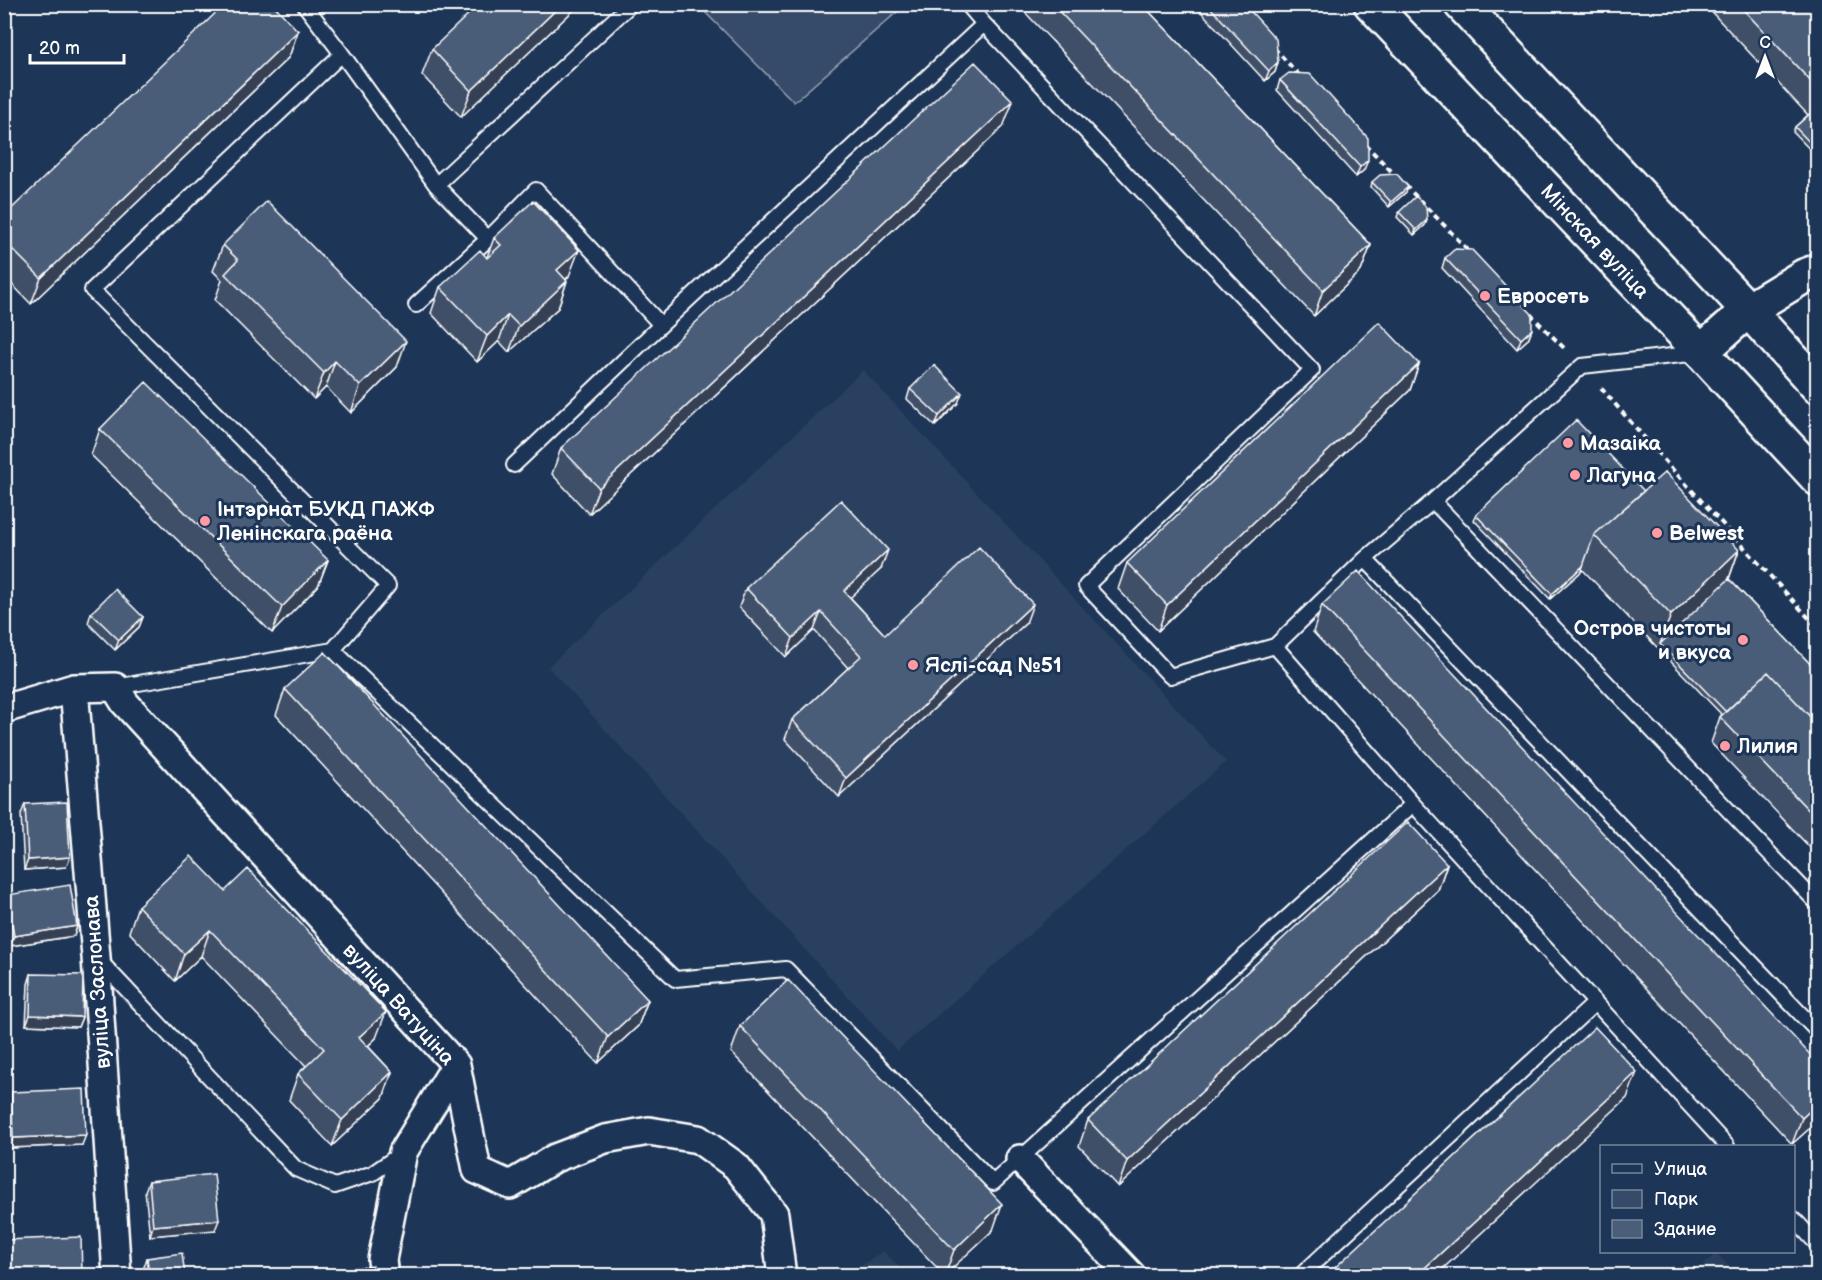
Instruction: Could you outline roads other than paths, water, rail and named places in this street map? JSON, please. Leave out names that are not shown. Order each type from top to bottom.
[{"type":"main road","name":"Мінская вуліца","points":[[1371,4],[1701,352],[1818,479]]},
{"type":"main road","points":[[1461,4],[1818,387]]},
{"type":"main road","points":[[1701,352],[1748,310],[1804,276],[1818,271]]},
{"type":"street","points":[[4,709],[74,688],[115,687]]},
{"type":"street","name":"вуліца Ватуціна","points":[[115,687],[124,703],[456,1065],[477,1170],[510,1185],[555,1158],[604,1139],[650,1131],[698,1139],[736,1166],[774,1214],[782,1275]]},
{"type":"street","name":"вуліца Заслонава","points":[[74,688],[96,957],[117,1275]]},
{"type":"street","points":[[384,1275],[381,1260],[403,1152],[456,1065]]},
{"type":"street","points":[[1020,1159],[1132,1275]]},
{"type":"lane","points":[[304,4],[436,185],[488,239]]},
{"type":"lane","points":[[436,185],[632,4]]},
{"type":"lane","points":[[967,4],[1312,370],[1086,585],[1170,676],[1275,646],[1365,559],[1433,501],[1582,366],[1701,352]]},
{"type":"lane","points":[[514,465],[984,24]]},
{"type":"lane","points":[[115,687],[333,650],[388,585],[92,290],[342,54]]},
{"type":"lane","points":[[416,305],[488,239],[536,190],[661,325]]},
{"type":"lane","points":[[1433,501],[1818,904]]},
{"type":"lane","points":[[1365,559],[1818,1032]]},
{"type":"lane","points":[[1275,646],[1413,804],[1726,1145]]},
{"type":"lane","points":[[333,650],[675,979],[786,969],[993,1183],[1413,804]]},
{"type":"lane","points":[[96,957],[296,1169],[335,1186],[373,1173],[403,1152]]},
{"type":"lane","points":[[1300,1275],[1595,1002]]},
{"type":"lane","points":[[1795,1220],[1818,1245]]},
{"type":"place","name":"Евросеть","points":[[1485,296]]},
{"type":"place","name":"Мазаіка","points":[[1568,443]]},
{"type":"place","name":"Лагуна","points":[[1575,475]]},
{"type":"place","name":"Інтэрнат БУКД ПАЖФ Ленінскага раёна","points":[[205,521]]},
{"type":"place","name":"Belwest","points":[[1657,533]]},
{"type":"place","name":"Остров чистоты и вкуса","points":[[1743,640]]},
{"type":"place","name":"Яслі-сад №51","points":[[913,665]]},
{"type":"place","name":"Лилия","points":[[1725,746]]}]
